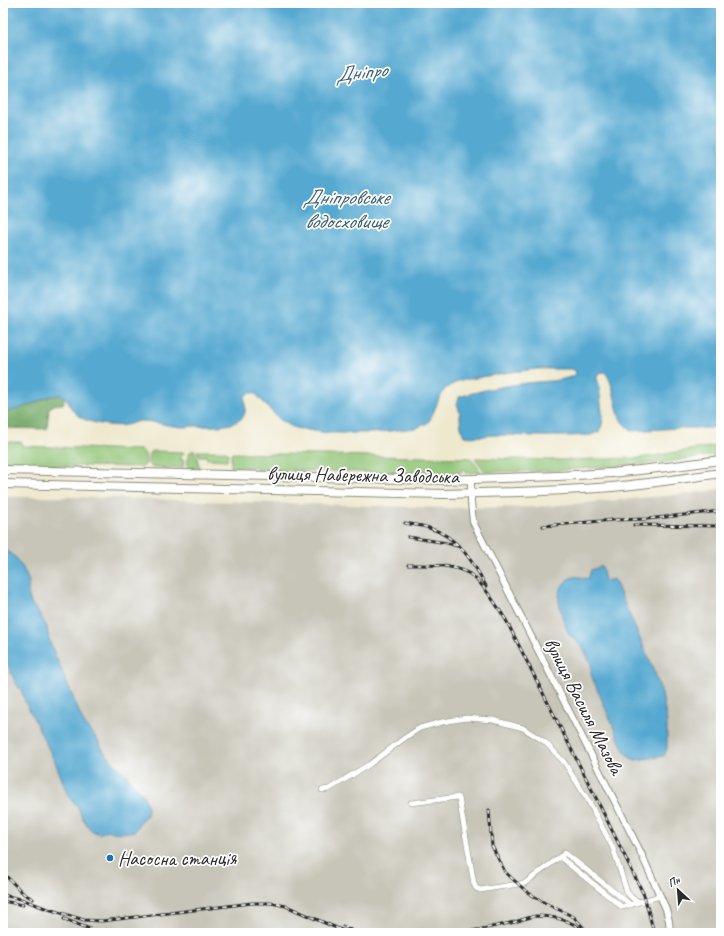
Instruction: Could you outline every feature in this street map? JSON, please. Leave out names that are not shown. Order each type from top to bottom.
[{"type":"main road","name":"вулиця Набережна Заводська","points":[[3,470],[386,479],[471,479],[550,477],[612,473],[721,460]]},
{"type":"main road","name":"вулиця Набережна Заводська","points":[[3,484],[471,494],[613,487],[721,473]]},
{"type":"street","name":"вулиця Василя Мазова","points":[[471,479],[473,522],[622,815],[666,910],[670,933]]},
{"type":"street","points":[[322,790],[329,789],[370,764],[420,728],[466,718],[493,720],[523,728],[545,742],[564,762],[588,800],[613,848],[627,892],[634,900],[642,902]]},
{"type":"street","points":[[411,803],[459,798],[474,884],[476,888],[480,890],[525,883],[565,853],[631,905]]},
{"type":"street","points":[[560,857],[622,908],[660,896]]},
{"type":"shaded area","points":[[721,489],[721,933],[3,933],[3,497],[76,497],[448,508],[536,507],[688,494]]},
{"type":"green space","points":[[51,396],[64,396],[64,402],[63,404],[54,405],[49,408],[47,429],[3,428],[3,413]]},
{"type":"green space","points":[[3,442],[22,442],[22,446],[140,450],[145,454],[146,464],[142,467],[3,465]]},
{"type":"green space","points":[[721,445],[721,454],[667,462],[547,471],[485,472],[475,458],[556,460],[639,458]]},
{"type":"green space","points":[[152,451],[183,452],[184,454],[181,455],[181,460],[184,460],[183,468],[151,467],[148,464],[149,453]]},
{"type":"green space","points":[[191,451],[195,451],[200,468],[187,468],[189,454]]},
{"type":"green space","points":[[197,451],[226,451],[228,453],[227,460],[207,459],[206,456],[199,456]]},
{"type":"green space","points":[[231,453],[471,458],[481,472],[466,473],[466,470],[461,470],[461,473],[435,473],[256,470],[256,467],[231,467]]},
{"type":"water","name":"Дніпровське водосховище","points":[[3,3],[721,3],[721,426],[709,428],[631,431],[623,423],[620,417],[610,381],[604,372],[599,373],[597,378],[603,421],[600,431],[591,435],[579,436],[464,436],[461,428],[457,404],[459,397],[500,387],[564,379],[575,375],[576,371],[571,369],[537,369],[458,381],[445,389],[430,420],[426,424],[416,428],[374,433],[327,433],[295,428],[279,419],[254,393],[249,393],[245,396],[245,412],[241,419],[231,424],[220,426],[182,427],[139,421],[121,426],[102,424],[86,420],[81,417],[70,406],[65,397],[61,395],[51,396],[3,413]]},
{"type":"water","points":[[3,548],[15,557],[23,568],[29,581],[28,593],[31,603],[47,627],[49,640],[87,728],[96,737],[103,750],[111,760],[144,796],[148,808],[147,815],[142,819],[135,831],[121,833],[107,830],[99,834],[91,830],[83,819],[78,807],[69,798],[56,764],[3,656]]},
{"type":"water","points":[[602,566],[605,581],[614,579],[655,673],[662,694],[667,722],[667,749],[664,756],[635,760],[629,757],[623,749],[591,675],[590,662],[585,652],[569,634],[564,623],[559,602],[563,584],[570,578],[574,577],[588,579],[591,570]]},
{"type":"railway","points":[[543,526],[613,520],[647,519],[721,511]]},
{"type":"railway","points":[[405,523],[426,527],[439,532],[456,543],[470,559],[486,586]]},
{"type":"railway","points":[[634,525],[721,526]]},
{"type":"railway","points":[[408,537],[457,546]]},
{"type":"railway","points":[[408,565],[443,566],[464,571],[470,574],[482,585],[498,607],[506,620],[644,895],[654,933]]},
{"type":"railway","points":[[489,810],[492,846],[505,872],[527,892],[545,903],[574,917],[588,933]]},
{"type":"railway","points":[[3,873],[24,894],[33,899]]},
{"type":"railway","points":[[3,895],[21,899],[84,920],[102,921],[252,903],[271,903],[286,906],[348,933]]},
{"type":"railway","points":[[3,901],[23,905]]},
{"type":"railway","points":[[460,933],[515,922],[536,916],[560,919],[582,930]]},
{"type":"railway","points":[[64,919],[100,933]]},
{"type":"railway","points":[[343,926],[357,933]]},
{"type":"place","name":"Насосна станція","points":[[110,858]]},
{"type":"water label","name":"Дніпро","points":[[361,72]]}]
